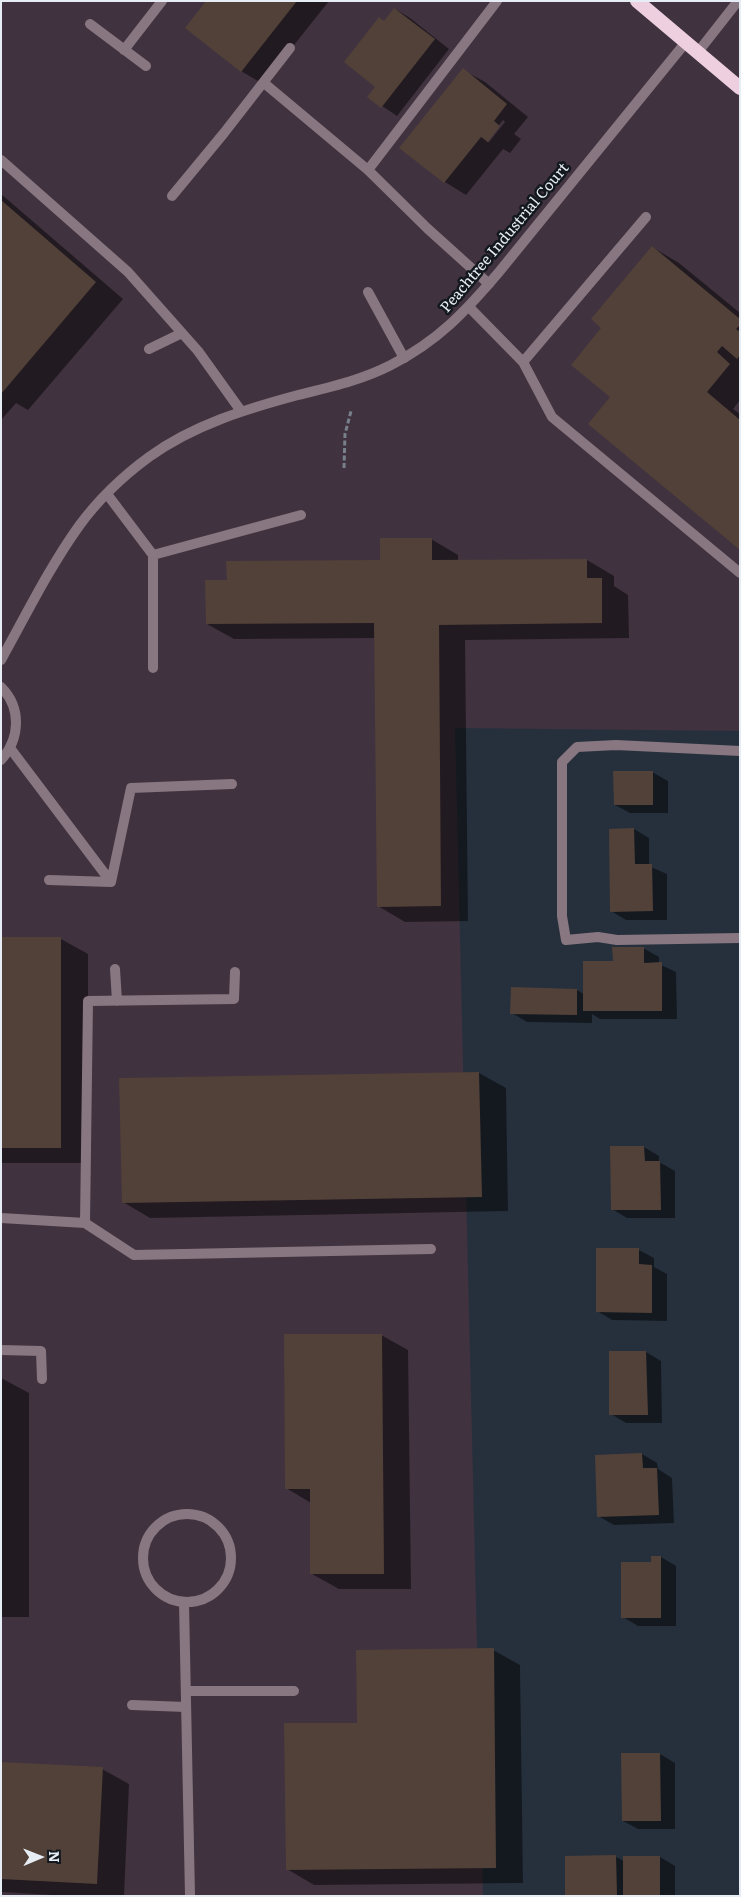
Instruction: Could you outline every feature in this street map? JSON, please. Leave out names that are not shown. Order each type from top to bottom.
[{"type":"highway","points":[[637,1],[740,88]]},
{"type":"street","points":[[124,50],[162,1]]},
{"type":"street","points":[[368,170],[497,1]]},
{"type":"street","points":[[698,52],[738,1]]},
{"type":"street","points":[[90,24],[146,66]]},
{"type":"street","name":"Peachtree Industrial Court","points":[[1,660],[79,525],[126,476],[163,448],[193,432],[241,411],[353,381],[390,366],[439,336],[469,307],[489,284],[686,42]]},
{"type":"street","points":[[172,196],[290,48]]},
{"type":"street","points":[[264,83],[368,170],[428,229],[489,284]]},
{"type":"street","points":[[1,160],[128,272],[198,351],[241,411]]},
{"type":"street","points":[[523,362],[646,217]]},
{"type":"street","points":[[368,292],[404,358]]},
{"type":"street","points":[[469,307],[523,362],[552,417],[740,572]]},
{"type":"street","points":[[149,350],[182,333]]},
{"type":"street","points":[[107,494],[153,555],[153,668]]},
{"type":"street","points":[[153,555],[300,515]]},
{"type":"street","points":[[1,686],[10,698],[16,718],[15,736],[10,748],[1,760]]},
{"type":"street","points":[[740,751],[616,745],[577,747],[562,762],[562,916],[566,940],[598,937],[618,940],[740,938]]},
{"type":"street","points":[[10,748],[111,882]]},
{"type":"street","points":[[111,882],[131,788],[232,784]]},
{"type":"street","points":[[50,880],[111,882]]},
{"type":"street","points":[[115,969],[117,1001]]},
{"type":"street","points":[[85,1223],[88,1001],[234,1000],[235,972]]},
{"type":"street","points":[[1,1218],[85,1223],[134,1255],[431,1249]]},
{"type":"street","points":[[1,1350],[41,1351],[42,1379]]},
{"type":"street","points":[[178,1514],[199,1516],[218,1526],[229,1544],[230,1566],[222,1586],[206,1599],[184,1603],[164,1597],[149,1582],[142,1562],[146,1541],[158,1524],[178,1514]]},
{"type":"street","points":[[184,1603],[190,1896]]},
{"type":"street","points":[[186,1691],[294,1691]]},
{"type":"street","points":[[132,1705],[186,1707]]},
{"type":"path","points":[[344,468],[345,434],[351,411]]},
{"type":"shaded area","points":[[1,1],[740,1],[740,731],[455,728],[483,1896],[1,1896]]},
{"type":"building","points":[[206,1],[297,1],[241,72],[185,28]]},
{"type":"building","points":[[394,8],[435,39],[381,108],[367,97],[375,87],[344,62],[379,17],[384,21]]},
{"type":"building","points":[[463,68],[507,104],[494,121],[500,126],[488,142],[481,137],[444,183],[399,148]]},
{"type":"building","points":[[1,200],[96,282],[1,394]]},
{"type":"building","points":[[652,246],[740,319],[740,325],[736,329],[740,332],[740,355],[737,359],[722,346],[717,352],[730,364],[707,392],[740,420],[740,550],[588,424],[610,397],[571,365],[601,328],[591,319]]},
{"type":"building","points":[[380,538],[432,538],[432,560],[587,559],[587,578],[602,578],[602,623],[439,625],[441,906],[377,907],[374,623],[206,624],[205,580],[227,580],[226,561],[380,560]]},
{"type":"building","points":[[613,771],[653,771],[653,805],[614,805]]},
{"type":"building","points":[[634,828],[635,864],[652,864],[653,911],[610,912],[609,829]]},
{"type":"building","points":[[1,937],[61,937],[61,1148],[1,1148]]},
{"type":"building","points":[[612,947],[644,947],[644,963],[662,962],[662,1011],[583,1011],[583,961],[613,961]]},
{"type":"building","points":[[511,987],[577,989],[577,1015],[510,1014]]},
{"type":"building","points":[[479,1072],[482,1197],[122,1203],[119,1078]]},
{"type":"building","points":[[610,1146],[644,1146],[645,1161],[660,1161],[661,1210],[611,1210]]},
{"type":"building","points":[[596,1248],[639,1248],[639,1264],[652,1265],[652,1313],[596,1312]]},
{"type":"building","points":[[284,1334],[382,1334],[384,1574],[310,1574],[310,1489],[285,1489]]},
{"type":"building","points":[[609,1351],[646,1351],[648,1415],[609,1415]]},
{"type":"building","points":[[642,1453],[643,1468],[657,1468],[659,1515],[597,1517],[595,1455]]},
{"type":"building","points":[[651,1556],[661,1556],[661,1618],[621,1618],[621,1562],[651,1562]]},
{"type":"building","points":[[494,1648],[496,1868],[286,1870],[284,1723],[357,1723],[356,1650]]},
{"type":"building","points":[[621,1753],[660,1753],[661,1821],[622,1821]]},
{"type":"building","points":[[1,1762],[103,1767],[97,1884],[1,1879]]},
{"type":"building","points":[[616,1855],[617,1896],[565,1896],[565,1856]]},
{"type":"building","points":[[623,1856],[660,1856],[660,1896],[623,1896]]}]
